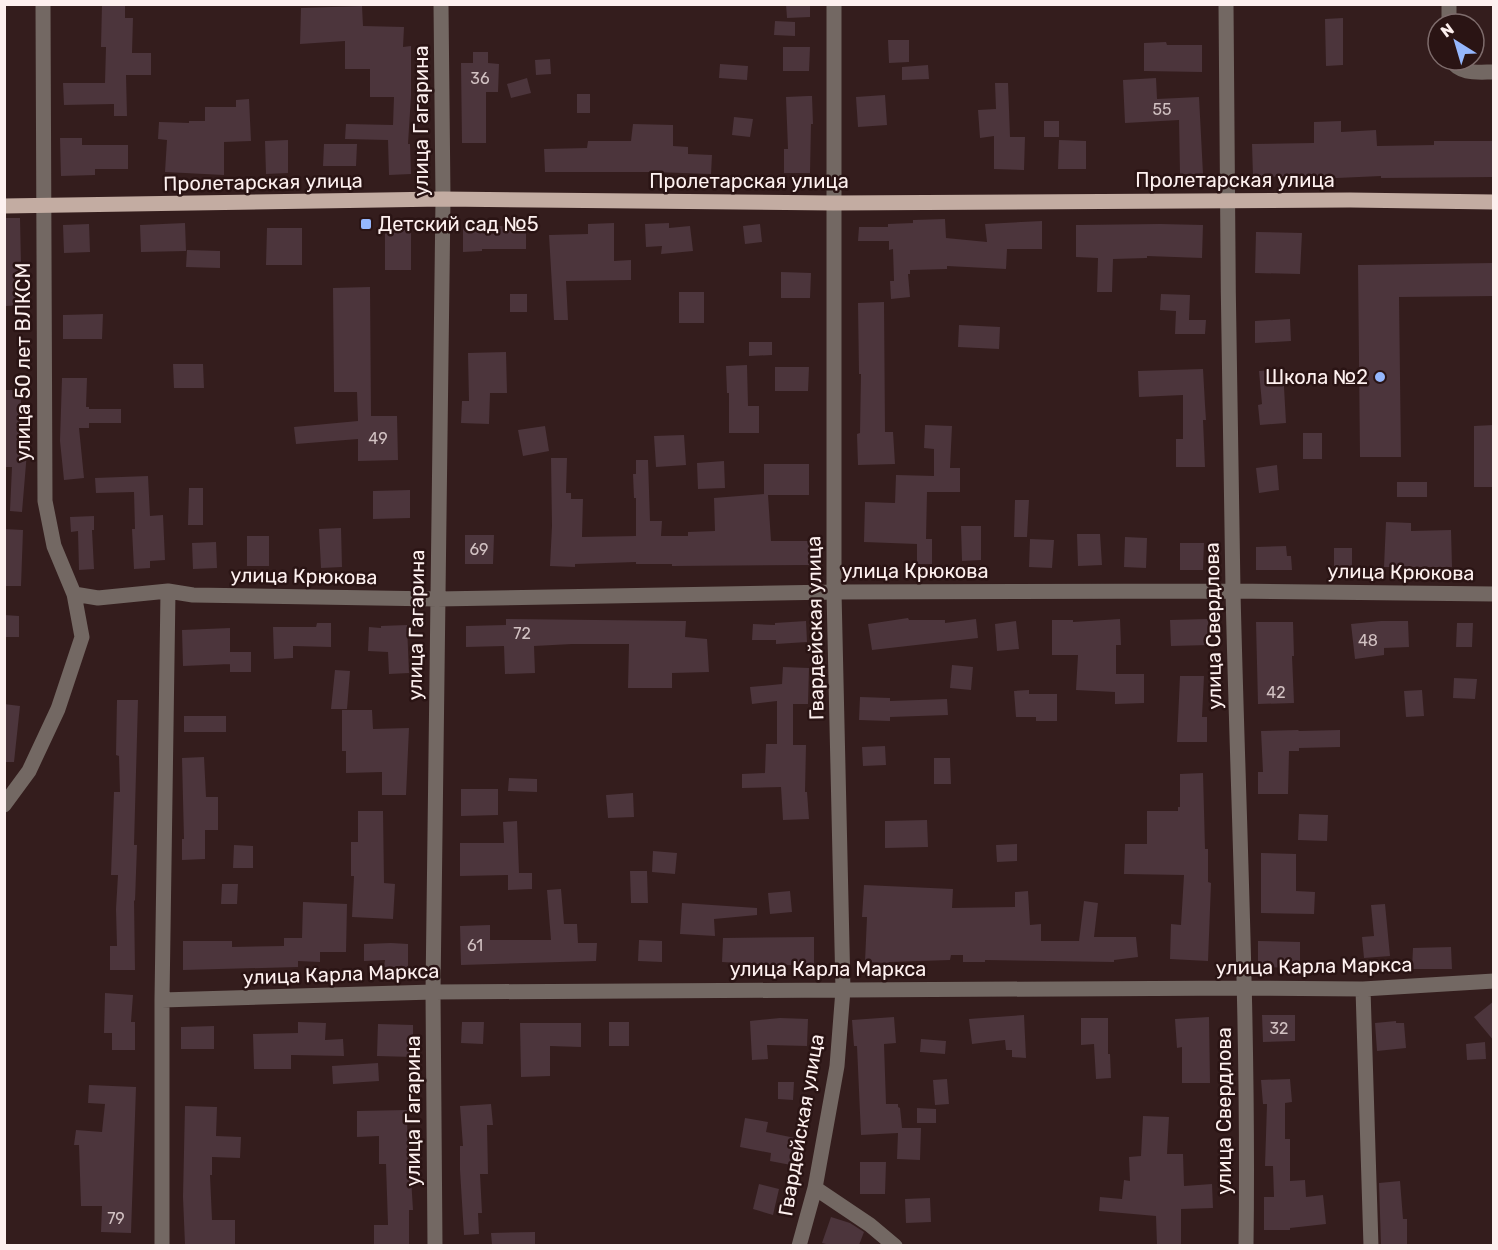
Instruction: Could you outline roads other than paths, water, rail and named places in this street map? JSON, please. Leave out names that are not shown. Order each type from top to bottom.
[{"type":"main road","name":"Пролетарская улица","points":[[4,206],[443,199],[833,203],[1494,202]]},
{"type":"street","name":"улица 50 лет ВЛКСМ","points":[[4,805],[29,771],[58,709],[82,637],[74,594],[54,546],[45,501],[43,4]]},
{"type":"street","name":"улица Гагарина","points":[[435,1245],[437,599],[443,199],[441,4]]},
{"type":"street","name":"Гвардейская улица","points":[[799,1245],[815,1188],[837,1066],[843,990],[834,592],[834,4]]},
{"type":"street","name":"улица Свердлова","points":[[1226,4],[1233,591],[1245,988],[1246,1245]]},
{"type":"street","name":"улица Крюкова","points":[[168,591],[193,595],[437,599],[834,592],[1233,591],[1494,594]]},
{"type":"street","points":[[74,594],[98,598],[168,591],[162,1000],[162,1245]]},
{"type":"street","name":"улица Карла Маркса","points":[[162,1000],[434,992],[1364,989],[1494,981]]},
{"type":"street","points":[[1364,989],[1371,1245]]},
{"type":"street","points":[[815,1188],[895,1245]]},
{"type":"place","name":"Детский сад №5","points":[[366,224]]},
{"type":"place","name":"Школа №2","points":[[1380,377]]}]
